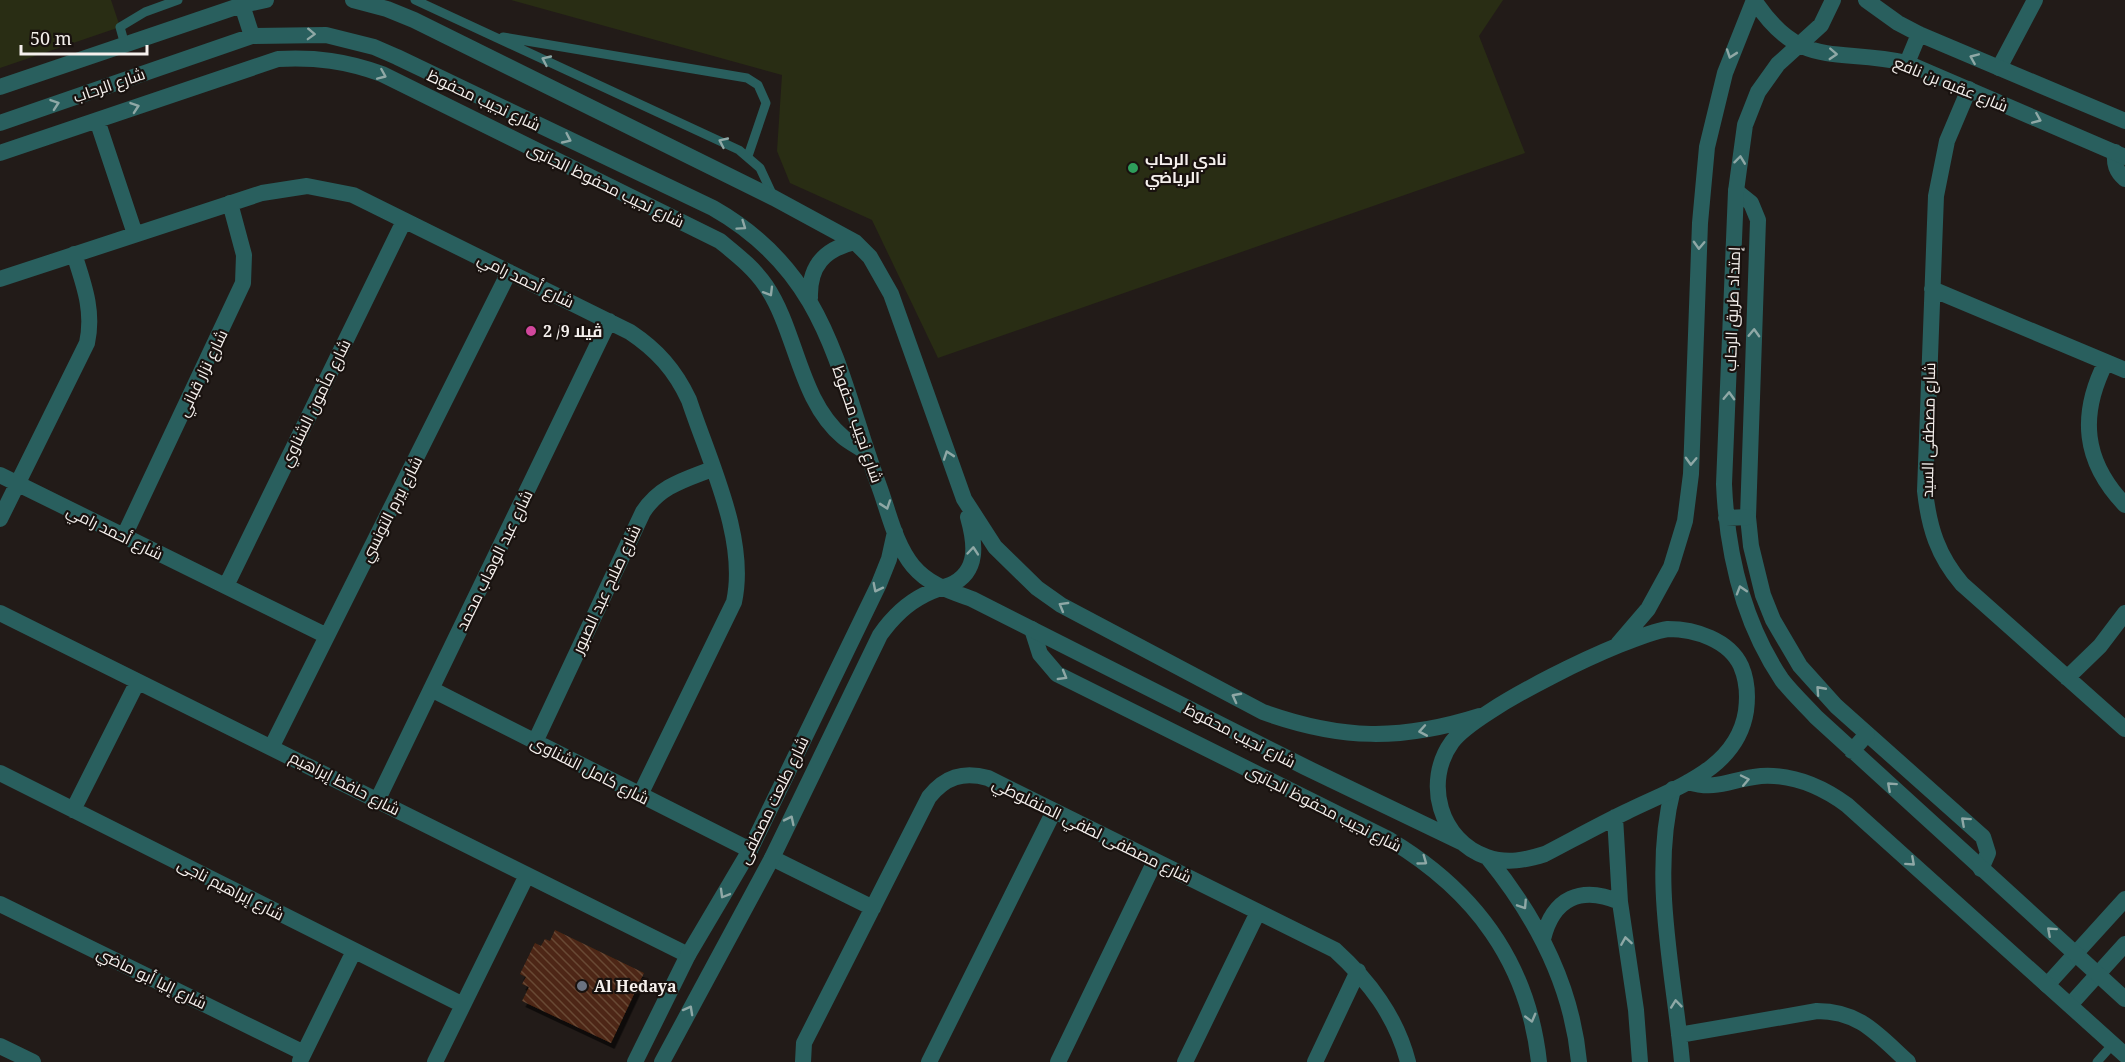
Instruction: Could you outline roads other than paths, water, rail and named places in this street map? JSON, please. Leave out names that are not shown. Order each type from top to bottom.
[{"type":"street","points":[[252,36],[242,5],[266,0]]},
{"type":"street","name":"شارع نجيب محفوظ","points":[[353,0],[387,9],[414,20],[774,198],[855,242],[876,266],[891,294],[964,499],[995,548],[1037,588],[1061,605],[1263,712],[1307,726],[1371,735],[1408,734],[1444,727],[1480,716]]},
{"type":"street","points":[[1617,645],[1648,609],[1671,567],[1685,522],[1690,474],[1700,235],[1707,147],[1725,73],[1754,0]]},
{"type":"street","name":"شارع عقبه بن نافع","points":[[1754,0],[1773,27],[1799,46],[1814,53],[1876,56],[1906,63],[2120,155]]},
{"type":"street","name":"إمتداد طريق الرحاب","points":[[1833,0],[1821,25],[1778,64],[1758,92],[1745,124],[1736,191],[1724,484],[1726,518],[1736,574],[1746,608],[1762,644],[1793,693],[1852,751],[2125,999]]},
{"type":"street","name":"شارع عقبه بن نافع","points":[[1866,0],[1898,23],[1919,34],[2124,119]]},
{"type":"street","points":[[1999,68],[2035,0]]},
{"type":"street","name":"شارع الرحاب","points":[[0,87],[242,5]]},
{"type":"street","points":[[1906,63],[1919,34]]},
{"type":"street","name":"شارع نجيب محفوظ","points":[[252,36],[326,35],[374,47],[737,221],[777,255],[810,298],[827,335],[895,532],[913,566],[941,588],[972,599],[1461,842],[1488,858]]},
{"type":"street","name":"شارع الرحاب","points":[[0,123],[252,36]]},
{"type":"street","name":"شارع نجيب محفوظ الجانبى","points":[[0,153],[278,59],[314,57],[349,62],[382,75],[720,241],[745,261],[766,285],[781,313],[812,393],[825,417],[843,437],[866,452]]},
{"type":"street","name":"شارع مصطفى السيد","points":[[1969,89],[1956,115],[1940,169],[1932,290],[1924,491],[1934,541],[1945,564],[1962,584],[2125,729]]},
{"type":"street","points":[[97,120],[135,234]]},
{"type":"street","points":[[2120,155],[2114,163],[2119,174],[2125,179]]},
{"type":"street","name":"شارع أحمد رامي","points":[[0,279],[230,203],[285,188],[307,186],[352,195],[609,321],[649,345],[679,379],[736,541],[738,572],[734,602],[640,795]]},
{"type":"street","points":[[1736,191],[1751,203],[1758,220],[1749,517],[1751,546],[1763,595],[1786,643],[1817,687],[1983,837],[1988,853],[1982,869]]},
{"type":"street","name":"شارع نزار قباني","points":[[124,536],[243,283],[244,255],[230,203]]},
{"type":"street","name":"شارع مأمون الشناوي","points":[[226,586],[404,220]]},
{"type":"street","points":[[810,298],[809,282],[815,267],[825,254],[839,246],[855,242]]},
{"type":"street","points":[[0,519],[87,343],[90,322],[89,302],[74,254]]},
{"type":"street","name":"شارع بيرم التونسي","points":[[272,746],[509,272]]},
{"type":"street","points":[[1932,290],[2125,370]]},
{"type":"street","name":"شارع عبد الوهاب محمد","points":[[378,800],[609,321]]},
{"type":"street","points":[[2106,362],[2092,393],[2088,427],[2091,450],[2099,471],[2111,491],[2125,505]]},
{"type":"street","name":"شارع صلاح عبد الصبور","points":[[534,742],[643,512],[656,496],[672,484],[712,470]]},
{"type":"street","name":"شارع أحمد رامي","points":[[0,475],[327,636]]},
{"type":"street","name":"شارع طلعت مصطفى","points":[[662,1062],[772,858],[880,635],[900,611],[925,594],[961,578],[974,559],[973,536],[964,499]]},
{"type":"street","points":[[1726,518],[1749,517]]},
{"type":"street","name":"شارع طلعت مصطفى","points":[[635,1062],[688,955],[750,850],[879,584],[890,559],[895,532]]},
{"type":"street","name":"شارع حافظ إبراهيم","points":[[0,613],[137,683],[272,746],[688,955]]},
{"type":"street","points":[[2067,678],[2100,646],[2125,613]]},
{"type":"street","name":"شارع نجيب محفوظ الجانبى","points":[[1032,629],[1040,654],[1057,674],[1390,840],[1421,858],[1453,884],[1481,917],[1510,962],[1532,1018],[1539,1062]]},
{"type":"street","points":[[1461,842],[1447,825],[1438,805],[1437,782],[1442,760],[1452,741],[1480,716],[1617,645],[1649,632],[1685,629],[1721,644],[1736,656],[1743,671],[1748,697],[1743,730],[1723,758],[1680,785],[1545,854],[1527,860],[1508,861],[1488,858]]},
{"type":"street","points":[[1736,656],[1762,644]]},
{"type":"street","points":[[73,810],[137,683]]},
{"type":"street","name":"شارع كامل الشناوى","points":[[431,689],[750,850]]},
{"type":"street","points":[[1852,751],[1867,734]]},
{"type":"street","name":"شارع إبراهيم ناجى","points":[[0,773],[463,1005]]},
{"type":"street","name":"شارع مصطفى لطفي المنفلوطي","points":[[803,1062],[804,1043],[929,797],[948,779],[962,775],[988,778],[1335,950],[1358,971],[1377,995],[1393,1021],[1408,1062]]},
{"type":"street","points":[[1680,785],[1721,786],[1760,776],[1784,777],[1807,782],[1828,791],[1847,804],[2119,1049]]},
{"type":"street","points":[[1680,785],[1667,813],[1662,862],[1682,1062]]},
{"type":"street","points":[[929,1062],[1054,811]]},
{"type":"street","points":[[1615,817],[1620,902],[1633,988],[1640,1062]]},
{"type":"street","points":[[772,858],[873,908]]},
{"type":"street","points":[[1488,858],[1509,883],[1543,939],[1569,1005],[1579,1062]]},
{"type":"street","points":[[1058,1062],[1155,861]]},
{"type":"street","points":[[435,1062],[527,874]]},
{"type":"street","points":[[1543,939],[1547,922],[1556,908],[1570,898],[1587,894],[1604,895],[1620,902]]},
{"type":"street","points":[[2047,985],[2125,899]]},
{"type":"street","name":"شارع إليا أبو ماضي","points":[[0,904],[302,1057]]},
{"type":"street","points":[[1185,1062],[1258,912]]},
{"type":"street","points":[[2070,1005],[2125,944]]},
{"type":"street","points":[[302,1057],[354,951]]},
{"type":"street","points":[[1315,1062],[1358,971]]},
{"type":"street","points":[[1680,1035],[1817,1011],[1835,1011],[1865,1024],[1908,1062]]},
{"type":"street","points":[[0,1046],[33,1062]]},
{"type":"lane","points":[[125,45],[120,27],[145,12],[178,0]]},
{"type":"lane","points":[[414,20],[413,0],[748,156],[769,182],[774,198]]},
{"type":"lane","points":[[492,35],[747,78],[758,85],[766,103],[748,156]]},
{"type":"lane","points":[[2097,1062],[2119,1049]]},
{"type":"place","name":"نادي الرحاب الرياضي","points":[[1133,168]]},
{"type":"place","name":"ڤيلا 9/ 2","points":[[531,331]]},
{"type":"place","name":"Al Hedaya","points":[[582,986]]}]
